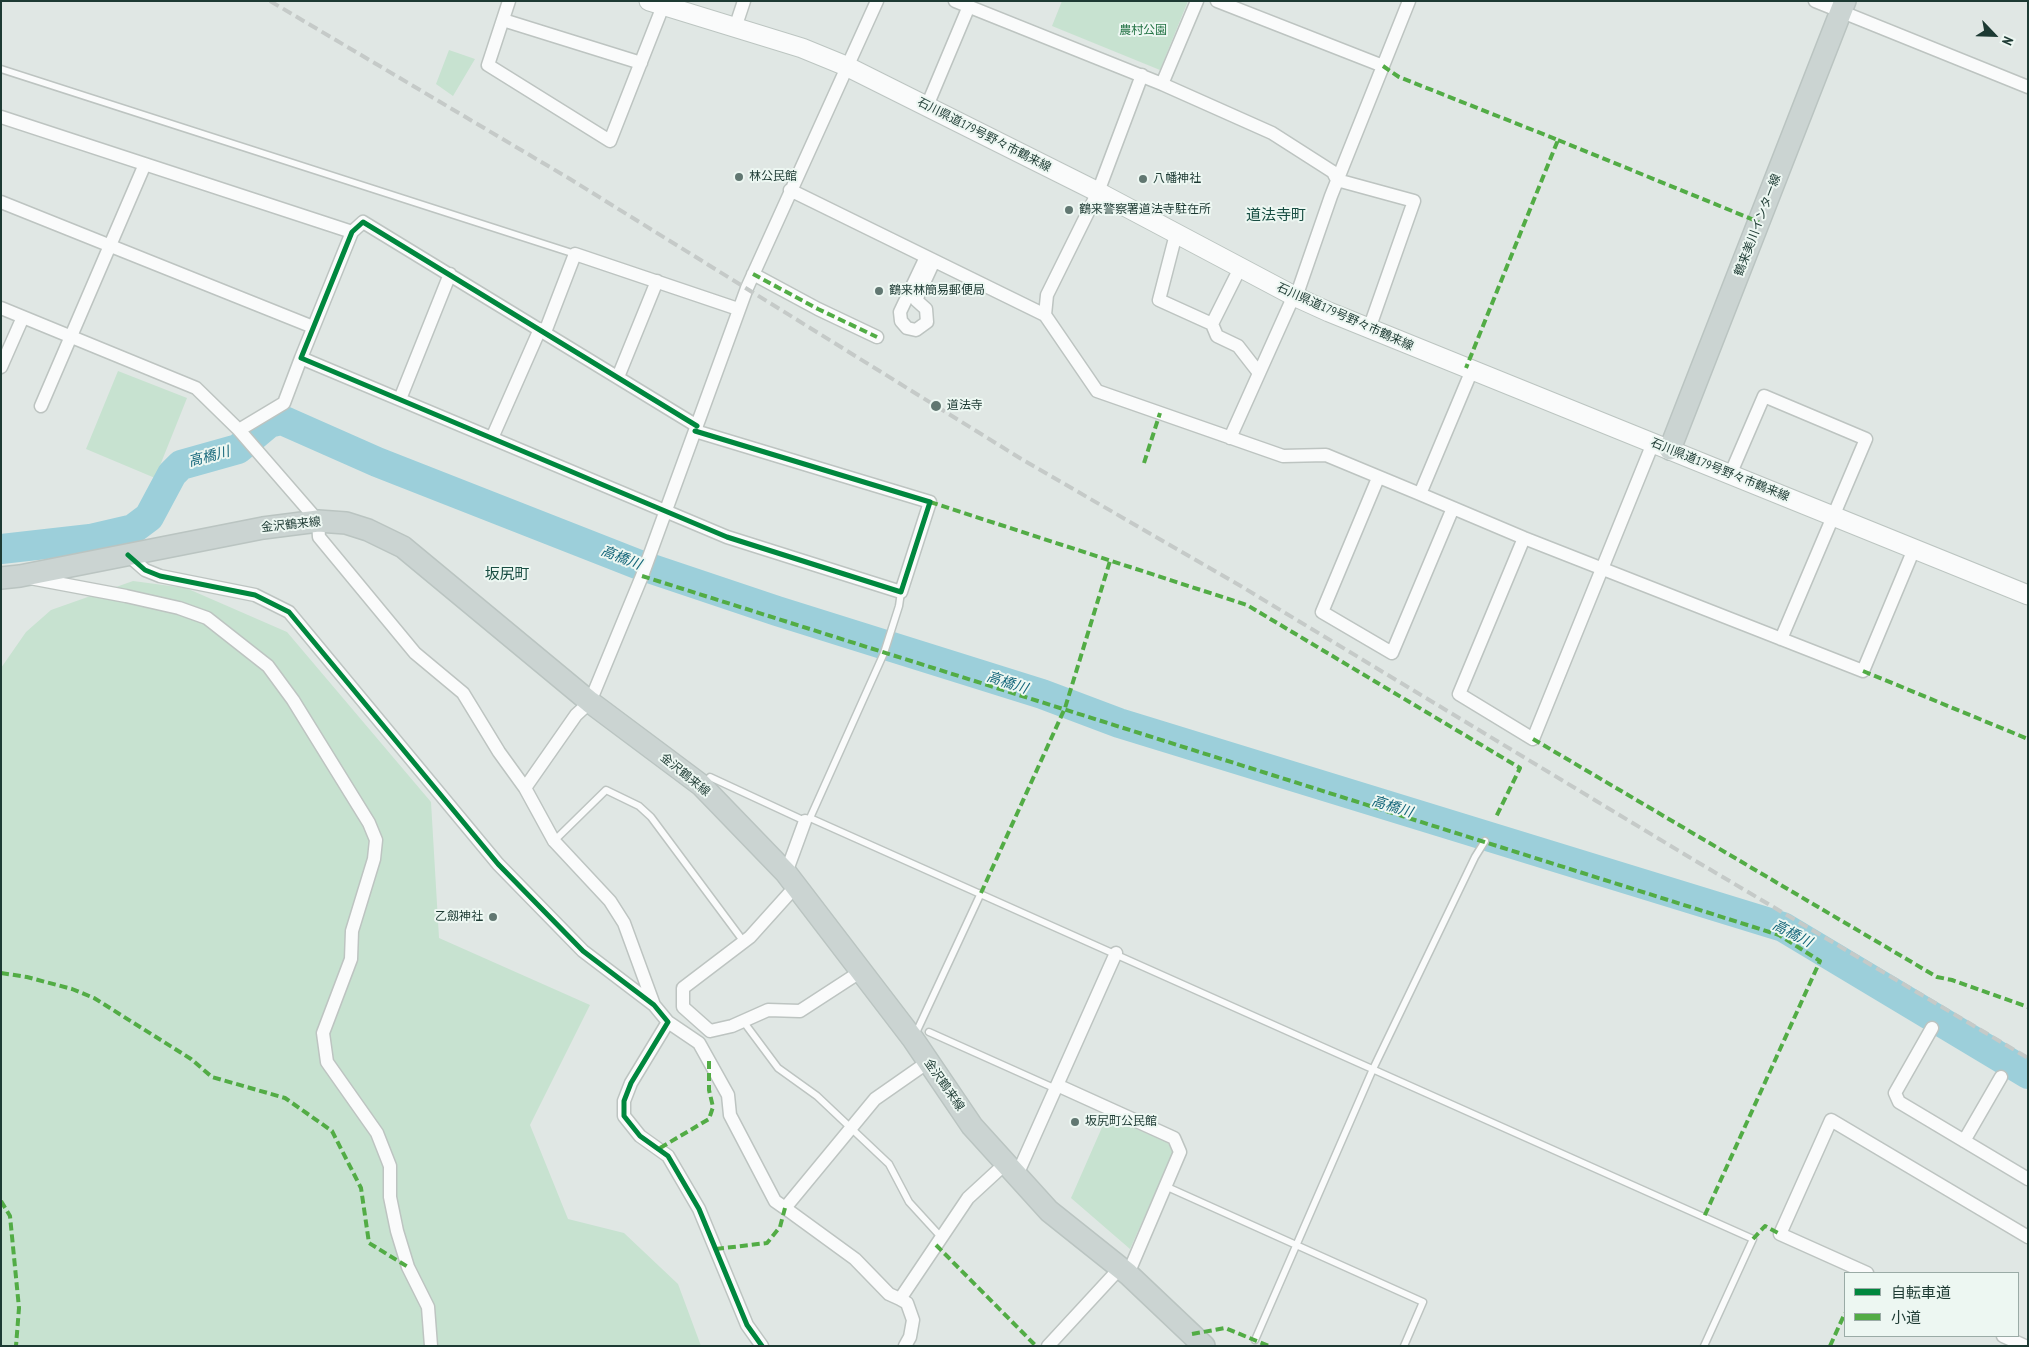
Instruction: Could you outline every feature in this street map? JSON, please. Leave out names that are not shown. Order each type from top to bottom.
[{"type":"main road","name":"石川県道179号野々市鶴来線","points":[[656,4],[802,48],[846,66],[1098,192],[1296,297],[1369,329],[2028,595]]},
{"type":"main road","name":"鶴来美川インター線","points":[[1661,446],[1843,7]]},
{"type":"main road","name":"金沢鶴来線","points":[[11,577],[263,528],[318,521],[346,523],[368,530],[403,547],[590,702],[701,785],[790,880],[860,972],[921,1036],[928,1062],[972,1126],[1048,1211],[1124,1271],[1204,1346]]},
{"type":"street","points":[[509,1],[488,65],[610,141],[641,63],[656,4]]},
{"type":"street","points":[[735,28],[744,1]]},
{"type":"street","points":[[525,788],[576,715],[590,702],[646,566],[738,309],[790,190],[877,1]]},
{"type":"street","points":[[956,1],[1142,75],[1272,133],[1333,172],[1337,180],[1414,201],[1369,329]]},
{"type":"street","points":[[1162,84],[1197,1]]},
{"type":"street","points":[[1217,1],[1383,66]]},
{"type":"street","points":[[1230,438],[1291,302],[1296,297],[1337,180],[1409,1]]},
{"type":"street","points":[[1815,1],[1843,7],[2028,87]]},
{"type":"street","points":[[927,106],[969,6]]},
{"type":"street","points":[[503,20],[641,63]]},
{"type":"street","points":[[1045,315],[1047,295],[1098,192],[1142,75]]},
{"type":"street","points":[[1,117],[352,232]]},
{"type":"street","points":[[41,406],[146,164]]},
{"type":"street","points":[[790,190],[1045,315],[1097,391],[1283,456],[1326,455],[1524,538],[1863,671],[1914,549]]},
{"type":"street","points":[[1,202],[314,327]]},
{"type":"street","points":[[245,438],[284,403],[301,358],[352,232],[363,222],[618,377],[696,429],[930,502],[901,592],[727,537],[301,358]]},
{"type":"street","points":[[1176,234],[1159,300],[1212,324]]},
{"type":"street","points":[[492,438],[575,254],[738,309]]},
{"type":"street","points":[[930,259],[916,300],[926,309],[927,322],[916,330],[907,328],[901,321],[900,312],[930,259]]},
{"type":"street","points":[[1240,268],[1212,324],[1216,336],[1238,346],[1260,373]]},
{"type":"street","points":[[400,399],[450,274]]},
{"type":"street","points":[[753,274],[818,309],[877,337]]},
{"type":"street","points":[[618,377],[656,281]]},
{"type":"street","points":[[1,308],[196,388],[245,438],[318,521],[318,537],[415,653],[463,693],[499,752],[525,788],[554,841],[610,901],[624,923],[654,1005]]},
{"type":"street","points":[[1,367],[23,317]]},
{"type":"street","points":[[1420,494],[1472,370]]},
{"type":"street","points":[[1730,475],[1764,396],[1866,439],[1781,639]]},
{"type":"street","points":[[1524,538],[1459,694],[1533,739],[1602,568],[1661,446]]},
{"type":"street","points":[[1378,478],[1322,612],[1392,653],[1453,508]]},
{"type":"street","points":[[128,555],[145,570],[152,573],[255,595],[289,612],[498,864],[583,951],[654,1005],[668,1022],[698,1043],[728,1095],[730,1116],[775,1201],[855,1259],[889,1294],[908,1303],[913,1320],[910,1337],[905,1346]]},
{"type":"street","points":[[11,577],[142,600],[207,618],[268,666],[293,700],[369,823],[376,840],[374,860],[352,931],[351,959],[323,1033],[327,1062],[377,1134],[390,1166],[390,1197],[397,1231],[408,1267],[428,1307],[431,1346]]},
{"type":"street","points":[[807,819],[790,880],[744,942],[683,988],[683,1007],[710,1031],[743,1021],[768,1010],[800,1011],[860,972]]},
{"type":"street","points":[[900,1299],[968,1198],[1011,1169],[1056,1087],[1116,954]]},
{"type":"street","points":[[668,1022],[631,1083],[624,1101],[624,1116],[640,1136],[668,1156],[699,1208],[747,1325],[762,1346]]},
{"type":"street","points":[[1932,1028],[1895,1093],[1900,1102],[2028,1179]]},
{"type":"street","points":[[785,1208],[876,1099],[928,1062]]},
{"type":"street","points":[[1964,1141],[2001,1077]]},
{"type":"street","points":[[1048,1346],[1124,1271],[1180,1152],[1174,1138],[1056,1087]]},
{"type":"street","points":[[1865,1272],[1780,1234],[1831,1120],[2028,1237]]},
{"type":"street","points":[[2005,1337],[2025,1346]]},
{"type":"lane","points":[[1,69],[575,254]]},
{"type":"lane","points":[[807,819],[885,649],[899,606],[901,592]]},
{"type":"lane","points":[[701,785],[710,777],[981,893],[1753,1239],[1704,1346]]},
{"type":"lane","points":[[554,841],[606,790],[639,806],[651,817],[744,942]]},
{"type":"lane","points":[[1255,1340],[1373,1069],[1475,857],[1485,840]]},
{"type":"lane","points":[[981,893],[921,1036],[1056,1087]]},
{"type":"lane","points":[[743,1021],[778,1068],[817,1096],[889,1164],[908,1202],[941,1237]]},
{"type":"lane","points":[[1165,1186],[1423,1302],[1404,1346]]},
{"type":"green space","name":"農村公園","points":[[1062,1],[1188,1],[1160,70],[1052,26]]},
{"type":"green space","points":[[449,50],[475,59],[453,96],[436,84]]},
{"type":"green space","points":[[118,371],[187,398],[155,478],[86,449]]},
{"type":"green space","points":[[133,581],[186,588],[287,632],[431,802],[439,938],[590,1005],[530,1125],[568,1219],[624,1233],[678,1284],[701,1346],[1,1346],[1,668],[26,632],[51,610]]},
{"type":"green space","points":[[1107,1116],[1168,1143],[1173,1153],[1130,1249],[1071,1198]]},
{"type":"waterway","name":"高橋川","points":[[1,549],[90,539],[133,529],[149,517],[172,474],[181,465],[238,449],[269,423],[282,420],[377,462],[637,564],[777,611],[1042,694],[1119,723],[1783,927],[2028,1074]]},
{"type":"railway","points":[[270,1],[570,179],[1023,460],[1239,585],[1689,857],[2028,1058]]},
{"type":"marked path","points":[[1383,66],[1399,77],[1558,140],[1466,368]]},
{"type":"marked path","points":[[1558,140],[1759,222]]},
{"type":"marked path","points":[[753,274],[818,309],[877,337]]},
{"type":"marked path","points":[[1144,463],[1160,413]]},
{"type":"marked path","points":[[930,502],[1247,605],[1520,768],[1496,817]]},
{"type":"marked path","points":[[981,893],[1065,708],[1110,561]]},
{"type":"marked path","points":[[642,576],[1779,935],[1820,961],[1704,1217]]},
{"type":"marked path","points":[[1863,671],[2028,739]]},
{"type":"marked path","points":[[1533,739],[1937,977],[1952,980],[2028,1007]]},
{"type":"marked path","points":[[1,973],[27,977],[72,989],[94,998],[191,1059],[212,1077],[285,1098],[332,1131],[361,1188],[369,1243],[408,1267]]},
{"type":"marked path","points":[[660,1148],[709,1119],[713,1107],[709,1090],[709,1061]]},
{"type":"marked path","points":[[1,1201],[10,1216],[19,1308],[16,1346]]},
{"type":"marked path","points":[[716,1249],[767,1243],[780,1227],[785,1208]]},
{"type":"marked path","points":[[1753,1239],[1765,1226],[1780,1234]]},
{"type":"marked path","points":[[936,1245],[1036,1346]]},
{"type":"marked path","points":[[1830,1346],[1844,1315]]},
{"type":"marked path","points":[[1192,1334],[1225,1328],[1269,1346]]},
{"type":"cycle path","points":[[695,431],[930,502],[901,592],[727,537],[301,358],[352,232],[363,222],[697,426]]},
{"type":"cycle path","points":[[128,555],[145,570],[160,576],[255,595],[289,612],[498,864],[583,951],[654,1005],[668,1022],[631,1083],[624,1101],[624,1116],[640,1136],[668,1156],[699,1209],[747,1325],[762,1346]]},
{"type":"place","name":"林公民館","points":[[739,177]]},
{"type":"place","name":"八幡神社","points":[[1143,179]]},
{"type":"place","name":"鶴来警察署道法寺駐在所","points":[[1069,210]]},
{"type":"place","name":"鶴来林簡易郵便局","points":[[879,291]]},
{"type":"place","name":"道法寺","points":[[936,406]]},
{"type":"place","name":"乙劔神社","points":[[493,917]]},
{"type":"place","name":"坂尻町公民館","points":[[1075,1122]]},
{"type":"district","name":"道法寺町","points":[[1276,216]]},
{"type":"district","name":"坂尻町","points":[[507,575]]}]
